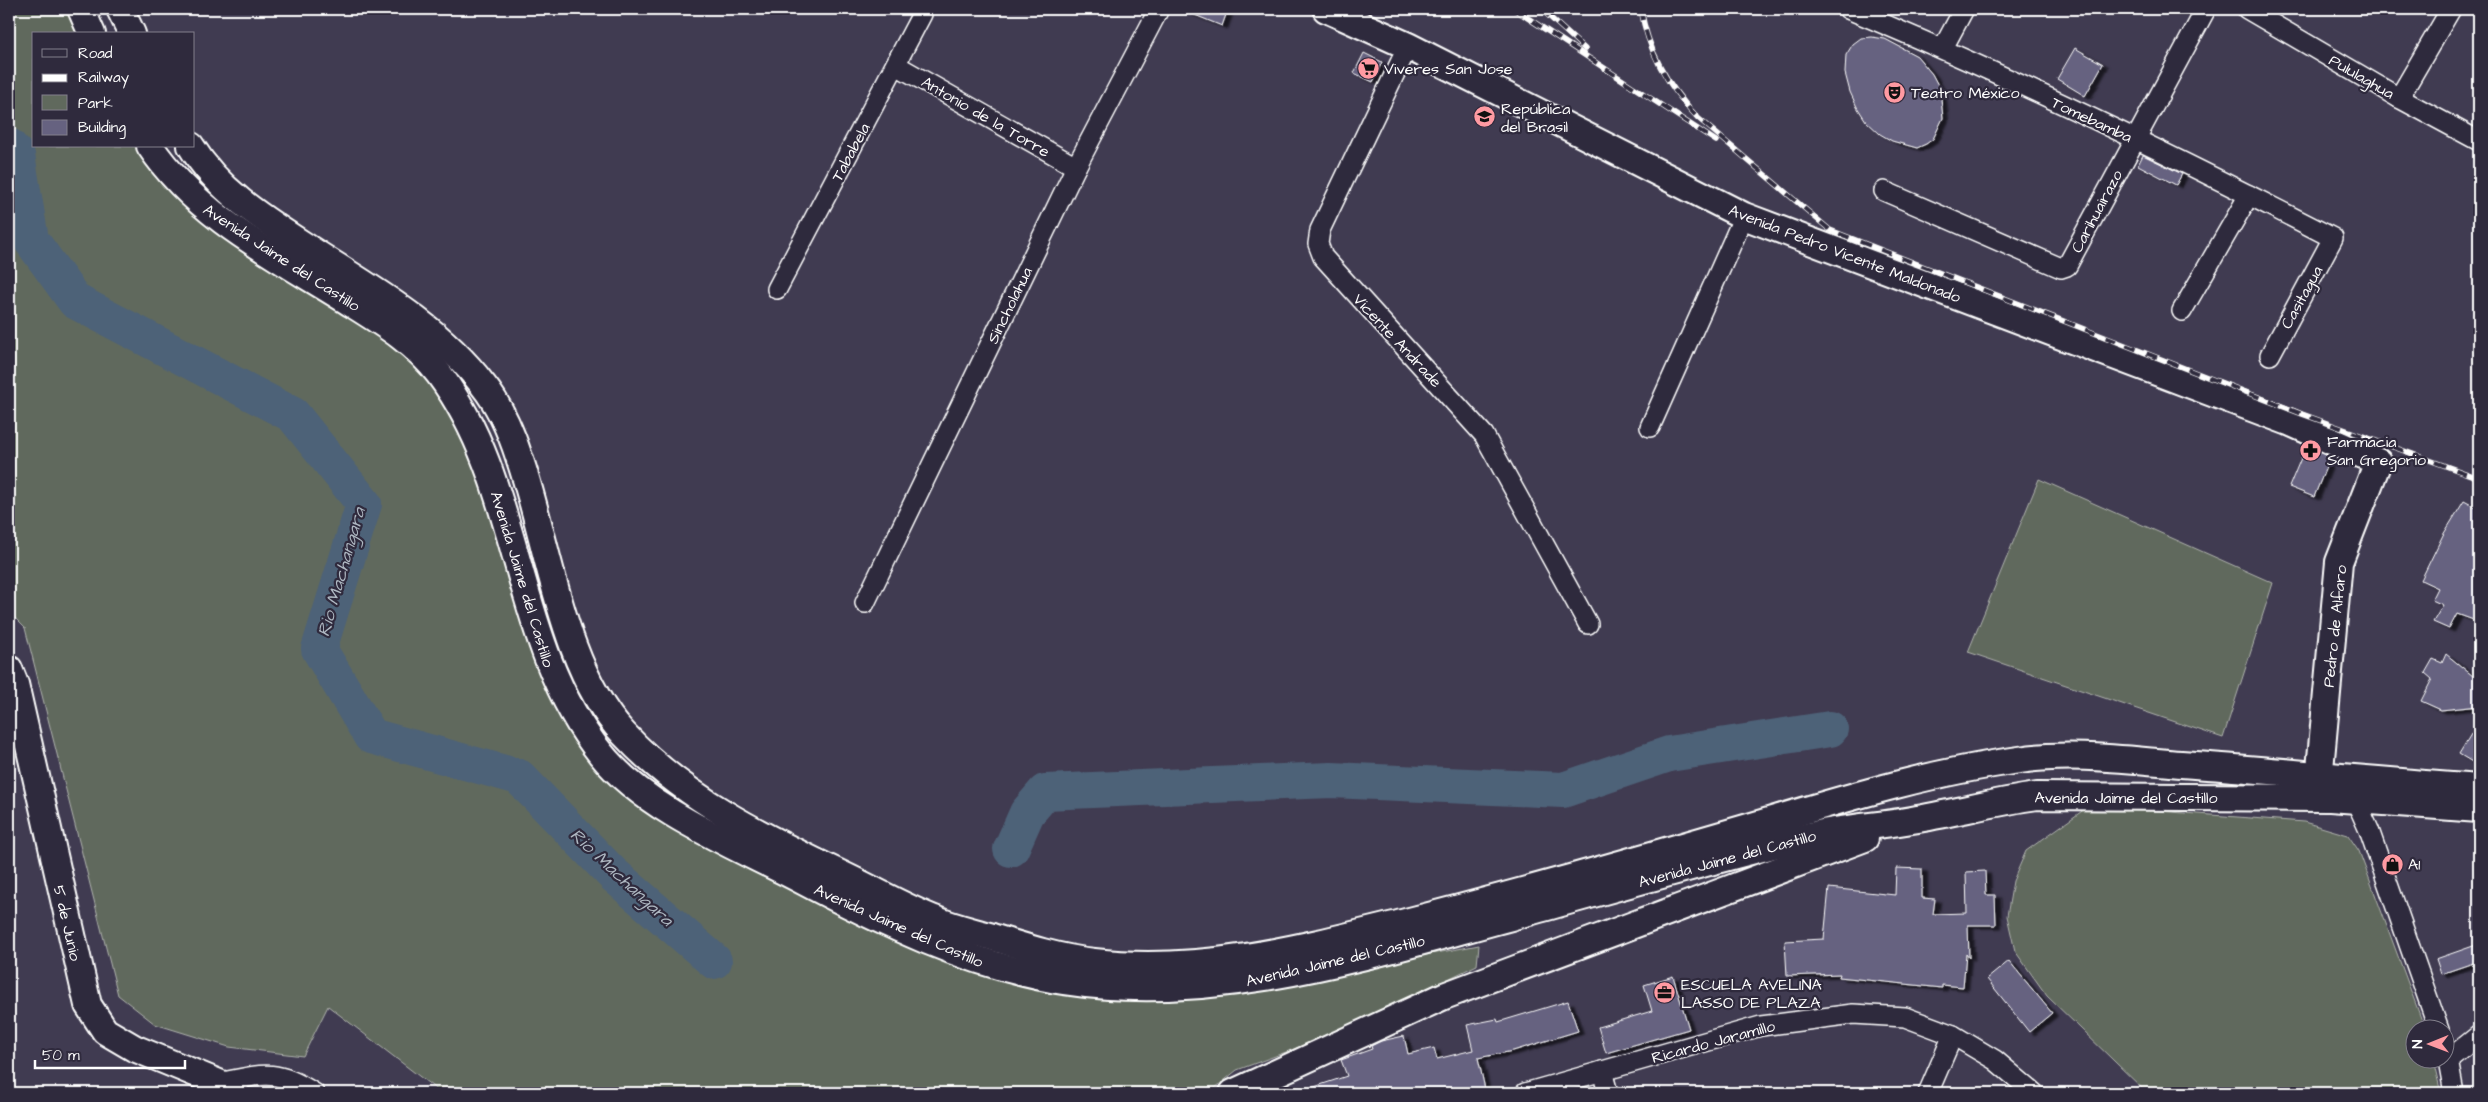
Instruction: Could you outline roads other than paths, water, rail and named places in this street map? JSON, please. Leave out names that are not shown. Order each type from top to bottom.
[{"type":"main road","points":[[81,9],[91,32]]},
{"type":"main road","points":[[120,9],[131,32]]},
{"type":"main road","name":"Avenida Pedro Vicente Maldonado","points":[[1326,9],[1408,46],[1744,216],[2289,422],[2378,462]]},
{"type":"main road","name":"Avenida Jaime del Castillo","points":[[152,148],[197,201],[229,226],[390,327],[433,365],[456,397],[477,438],[515,547],[538,636],[556,684],[576,721],[603,757],[618,773],[651,801],[812,886],[948,950],[1006,970],[1067,982],[1119,987],[1223,984],[1280,976],[1365,956],[1815,834],[1912,820],[2001,801],[2037,796],[2318,786]]},
{"type":"main road","name":"Avenida Jaime del Castillo","points":[[192,148],[202,164],[250,210],[417,320],[460,356],[489,392],[512,434],[527,479],[556,588],[582,669],[595,696],[616,726],[640,751],[670,779],[756,833],[936,920],[1046,954],[1086,962],[1123,965],[1187,964],[1237,960],[1300,949],[1501,899],[1914,780],[2025,759],[2095,758],[2318,786],[2476,803]]},
{"type":"main road","name":"Pedro de Alfaro","points":[[2318,786],[2339,562],[2378,462]]},
{"type":"main road","name":"5 de Junio","points":[[9,669],[88,1005],[105,1031],[134,1048],[228,1088]]},
{"type":"main road","points":[[1233,1093],[1444,996],[1912,820]]},
{"type":"street","name":"Sincholahua","points":[[865,603],[1076,167],[1159,9]]},
{"type":"street","name":"Tomebamba","points":[[1848,9],[1942,48],[2134,138],[2333,238]]},
{"type":"street","points":[[1942,48],[1964,9]]},
{"type":"street","name":"Carihuairazo","points":[[1884,191],[2060,268],[2067,266],[2134,138],[2206,9]]},
{"type":"street","name":"Pululaghua","points":[[2247,9],[2400,98],[2479,141]]},
{"type":"street","points":[[2400,98],[2452,9]]},
{"type":"street","name":"Tababela","points":[[777,289],[922,14]]},
{"type":"street","name":"Vicente Andrade","points":[[1408,46],[1320,230],[1318,244],[1323,257],[1484,435],[1516,490],[1588,624]]},
{"type":"street","name":"Antonio de la Torre","points":[[896,65],[1076,167]]},
{"type":"street","points":[[2182,311],[2249,195]]},
{"type":"street","points":[[1650,427],[1744,216]]},
{"type":"street","name":"Casitagua","points":[[2270,354],[2333,238]]},
{"type":"street","points":[[2354,789],[2435,1020]]},
{"type":"street","name":"Ricardo Jaramillo","points":[[1524,1093],[1761,1026],[1853,1014],[1904,1017],[1953,1035],[1996,1060],[2034,1093]]},
{"type":"street","points":[[1928,1093],[1953,1035]]},
{"type":"street","points":[[2456,1049],[2479,1035]]},
{"type":"street","points":[[2450,1070],[2454,1093]]},
{"type":"street","points":[[1602,1071],[1608,1093]]},
{"type":"street","points":[[228,1088],[257,1075],[276,1075],[293,1079],[314,1093]]},
{"type":"waterway","name":"Rio Machangara","points":[[9,146],[17,155],[31,240],[75,301],[293,415],[364,504],[319,649],[371,736],[519,777],[613,874],[714,961]]},
{"type":"waterway","points":[[1011,849],[1027,813],[1045,792],[1331,780],[1563,790],[1669,754],[1830,729]]},
{"type":"railway","points":[[1514,9],[1716,141]]},
{"type":"railway","points":[[1541,9],[1585,49]]},
{"type":"railway","points":[[1641,9],[1644,25],[1654,54],[1677,94],[1687,106],[1698,118],[1830,230],[2302,414],[2479,478]]},
{"type":"place","name":"Viveres San Jose","points":[[1368,68]]},
{"type":"place","name":"Teatro México","points":[[1895,92]]},
{"type":"place","name":"República del Brasil","points":[[1485,117]]},
{"type":"place","name":"Farmacia San Gregorio","points":[[2311,450]]},
{"type":"place","name":"A1","points":[[2392,864]]},
{"type":"place","name":"ESCUELA AVELINA LASSO DE PLAZA","points":[[1665,993]]}]
